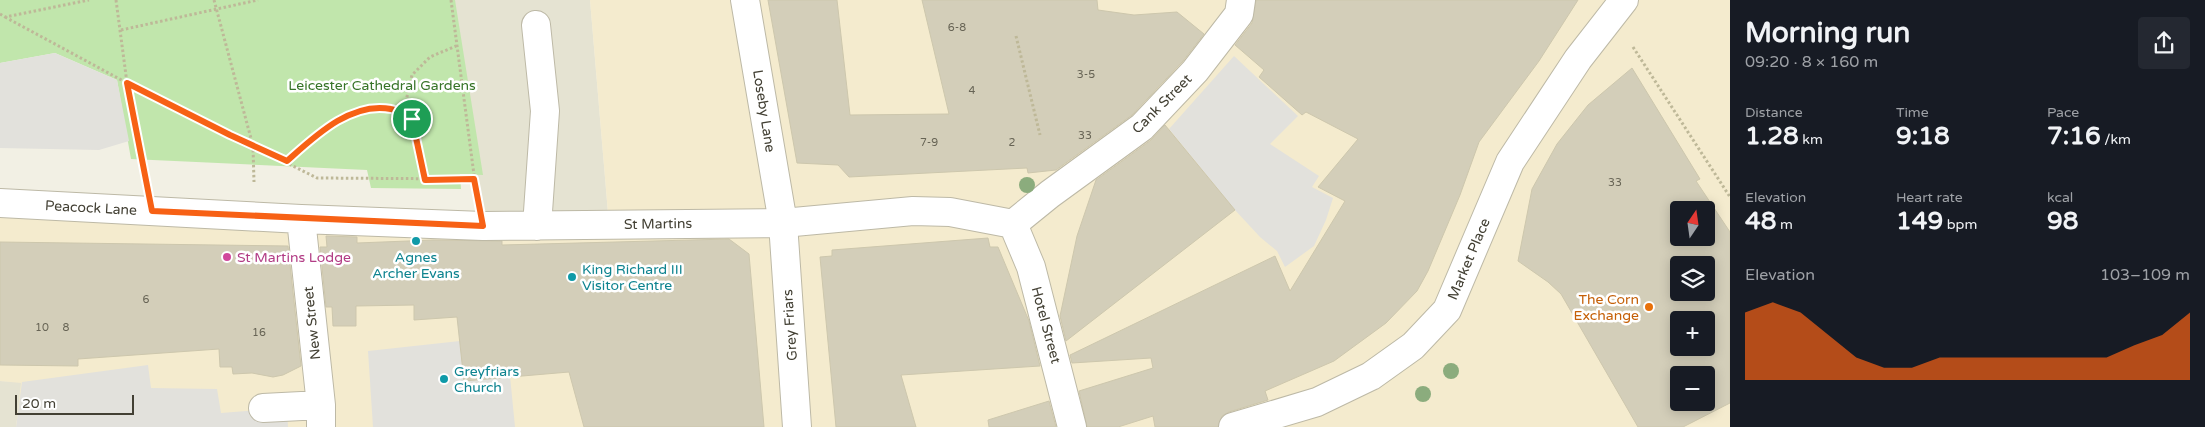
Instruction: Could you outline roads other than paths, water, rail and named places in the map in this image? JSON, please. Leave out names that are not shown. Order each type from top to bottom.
[{"type":"street","name":"Loseby Lane","points":[[745,0],[783,223]]},
{"type":"street","name":"Cank Street","points":[[1013,224],[1050,194],[1142,127],[1195,71],[1239,14],[1241,0]]},
{"type":"street","name":"Market Place","points":[[1232,427],[1317,402],[1370,376],[1413,346],[1447,310],[1510,162],[1578,59],[1618,7]]},
{"type":"street","points":[[536,24],[545,111],[537,226]]},
{"type":"street","name":"Peacock Lane","points":[[0,203],[301,219]]},
{"type":"street","name":"St Martins","points":[[301,219],[483,226],[783,223],[913,211],[950,212],[1013,224]]},
{"type":"street","name":"New Street","points":[[301,219],[321,416]]},
{"type":"street","name":"Grey Friars","points":[[783,223],[797,427]]},
{"type":"street","name":"Hotel Street","points":[[1013,224],[1030,267],[1072,427]]},
{"type":"street","points":[[263,408],[321,416]]},
{"type":"place","name":"Agnes Archer Evans","points":[[416,241]]},
{"type":"place","name":"St Martins Lodge","points":[[227,257]]},
{"type":"place","name":"King Richard III Visitor Centre","points":[[572,277]]},
{"type":"place","name":"The Corn Exchange","points":[[1649,307]]},
{"type":"place","name":"Greyfriars Church","points":[[444,379]]},
{"type":"park label","name":"Leicester Cathedral Gardens","points":[[382,85]]}]
